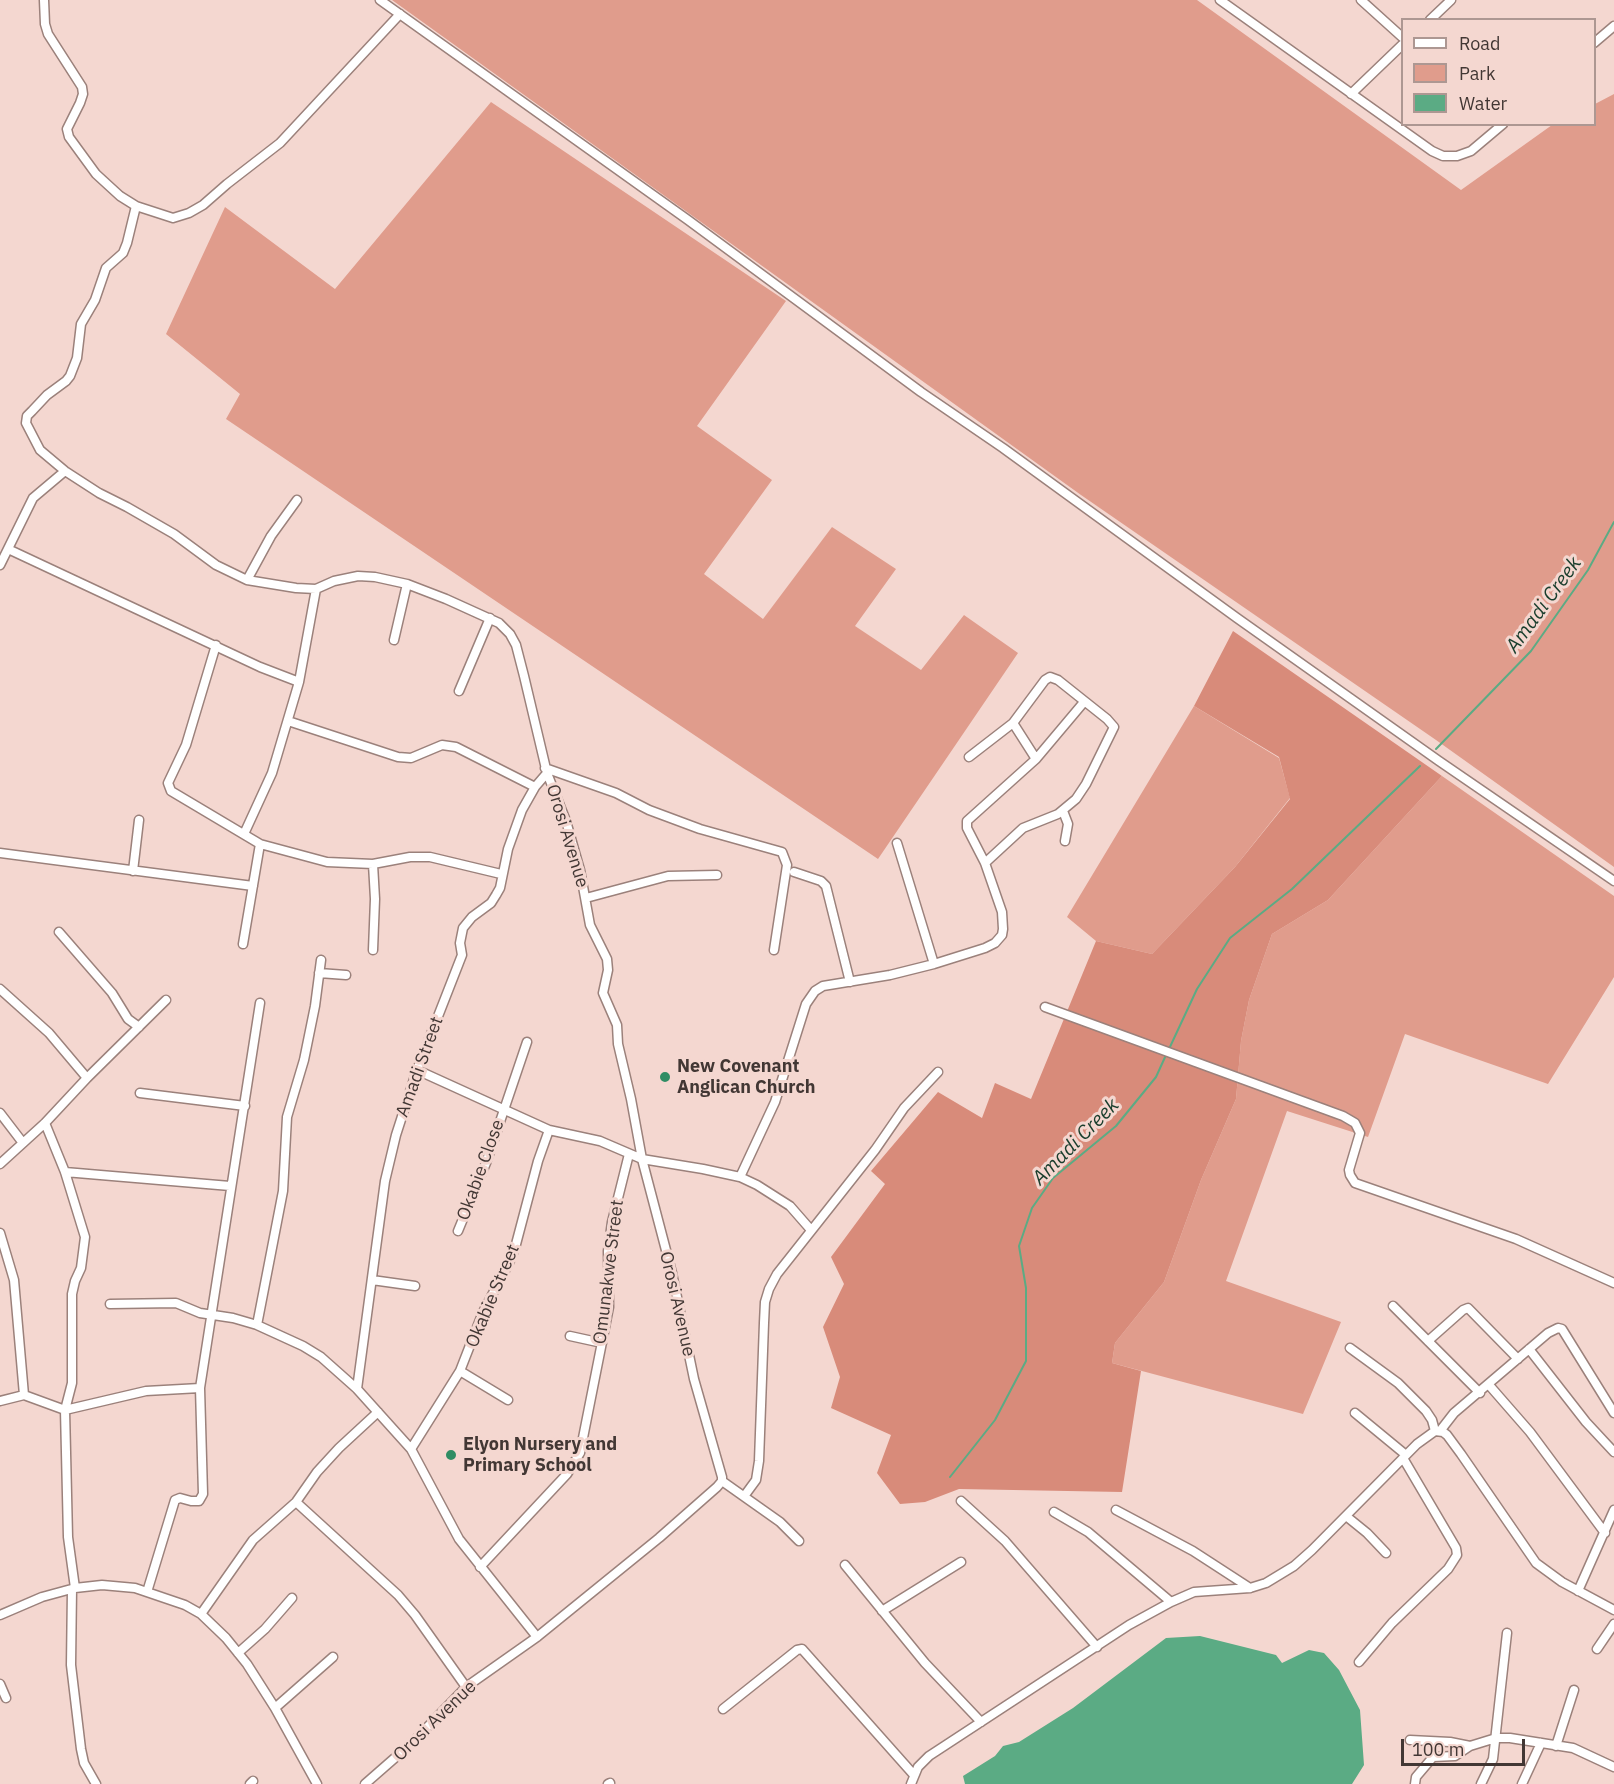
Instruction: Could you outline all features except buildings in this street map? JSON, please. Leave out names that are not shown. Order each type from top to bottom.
[{"type":"street","points":[[45,0],[45,24],[48,34],[82,87],[83,94],[80,104],[67,129],[69,137],[96,174],[120,196],[136,206],[173,218],[203,205],[226,184],[280,143],[400,14]]},
{"type":"street","points":[[380,0],[642,187],[921,392],[1003,448],[1439,761],[1614,881]]},
{"type":"street","points":[[1220,0],[1432,151],[1443,156],[1457,156],[1471,151],[1501,126]]},
{"type":"street","points":[[1361,0],[1401,36]]},
{"type":"street","points":[[1432,18],[1451,0]]},
{"type":"street","points":[[1596,42],[1614,26]]},
{"type":"street","points":[[1351,93],[1401,46]]},
{"type":"street","points":[[136,206],[123,253],[106,268],[95,300],[81,324],[77,358],[70,376],[27,416],[26,423],[40,450],[65,471],[99,493],[174,534],[216,565],[247,580],[316,589],[299,682],[288,721],[272,773],[244,834]]},
{"type":"street","points":[[0,565],[33,498],[65,471]]},
{"type":"street","points":[[247,580],[271,536],[297,500]]},
{"type":"street","points":[[8,549],[260,667],[299,682]]},
{"type":"street","name":"Orosi Avenue","points":[[316,589],[334,581],[358,576],[407,584],[499,623],[510,634],[516,645],[546,770],[566,821],[580,870],[590,925],[608,965],[603,993],[617,1025],[618,1044],[632,1099],[642,1160],[672,1273],[694,1379],[722,1481],[659,1538],[537,1637],[466,1687],[406,1749],[365,1784]]},
{"type":"street","points":[[394,640],[407,584]]},
{"type":"street","points":[[459,691],[490,618]]},
{"type":"street","points":[[216,645],[186,745],[168,783],[171,791],[260,844],[327,862],[373,864],[410,857],[430,857],[501,874]]},
{"type":"street","points":[[969,757],[1013,723],[1045,680],[1050,677],[1058,680],[1112,723],[1114,729],[1076,799],[1063,811],[1023,828],[985,863]]},
{"type":"street","points":[[740,1177],[775,1102],[800,1020],[810,997],[823,986],[890,975],[986,948],[1002,935],[1002,912],[985,863],[967,828],[967,822],[1036,759],[1084,702]]},
{"type":"street","points":[[288,721],[398,757],[411,758],[442,745],[456,747],[536,787]]},
{"type":"street","points":[[1013,723],[1036,759]]},
{"type":"street","points":[[546,770],[616,793],[650,810],[700,829],[782,852],[787,865],[774,950]]},
{"type":"street","name":"Amadi Street","points":[[357,1389],[385,1181],[396,1135],[417,1070],[462,955],[460,943],[463,928],[472,917],[491,903],[500,888],[501,874],[508,849],[522,810],[546,770]]},
{"type":"street","points":[[1063,811],[1068,824],[1065,841]]},
{"type":"street","points":[[133,871],[139,820]]},
{"type":"street","points":[[897,843],[934,964]]},
{"type":"street","points":[[243,944],[260,844]]},
{"type":"street","points":[[0,853],[253,886]]},
{"type":"street","points":[[373,864],[374,950]]},
{"type":"street","points":[[794,872],[821,881],[826,886],[850,982]]},
{"type":"street","points":[[586,898],[668,876],[717,875]]},
{"type":"street","points":[[59,932],[112,993],[128,1019],[138,1028]]},
{"type":"street","points":[[257,1325],[283,1191],[287,1117],[304,1060],[321,960]]},
{"type":"street","points":[[319,973],[346,975]]},
{"type":"street","points":[[0,989],[49,1033],[87,1078]]},
{"type":"street","points":[[0,1164],[45,1124],[87,1078],[166,1000]]},
{"type":"street","points":[[147,1592],[175,1500],[180,1498],[199,1501],[203,1494],[200,1388],[260,1003]]},
{"type":"street","points":[[1045,1007],[1352,1120],[1358,1127],[1360,1137],[1349,1170],[1352,1179],[1360,1185],[1516,1239],[1613,1283]]},
{"type":"street","name":"Okabie Close","points":[[458,1231],[486,1163],[527,1042]]},
{"type":"street","points":[[417,1070],[549,1130],[600,1141],[642,1160],[740,1177],[790,1206],[811,1230]]},
{"type":"street","points":[[744,1495],[756,1480],[759,1461],[765,1302],[769,1289],[777,1274],[875,1150],[904,1108],[938,1072]]},
{"type":"street","points":[[140,1093],[245,1106]]},
{"type":"street","points":[[0,1113],[23,1143]]},
{"type":"street","points":[[45,1124],[65,1172],[86,1237],[81,1268],[72,1294],[72,1383],[65,1410],[68,1526],[74,1588],[71,1665],[81,1749],[84,1763],[96,1784]]},
{"type":"street","name":"Okabie Street","points":[[411,1449],[460,1371],[480,1318],[515,1248],[538,1161],[549,1130]]},
{"type":"street","name":"Omunakwe Street","points":[[480,1568],[550,1494],[575,1464],[580,1453],[609,1307],[608,1251],[612,1222],[629,1154]]},
{"type":"street","points":[[65,1172],[230,1186]]},
{"type":"street","points":[[0,1233],[14,1280],[24,1395]]},
{"type":"street","points":[[372,1280],[415,1286]]},
{"type":"street","points":[[110,1304],[176,1303],[212,1316],[233,1318],[257,1325],[321,1357],[357,1389],[411,1449],[459,1539],[537,1637]]},
{"type":"street","points":[[1393,1306],[1480,1393]]},
{"type":"street","points":[[1428,1341],[1468,1308],[1518,1359]]},
{"type":"street","points":[[723,1709],[797,1650],[804,1649],[912,1779],[929,1756],[1171,1602],[1194,1592],[1250,1588],[1266,1583],[1294,1566],[1417,1444],[1437,1431],[1552,1330],[1562,1329],[1614,1413]]},
{"type":"street","points":[[570,1336],[602,1343]]},
{"type":"street","points":[[1350,1348],[1398,1383],[1426,1411],[1437,1431],[1447,1435],[1536,1563],[1551,1575],[1614,1610]]},
{"type":"street","points":[[1529,1348],[1586,1422],[1614,1452]]},
{"type":"street","points":[[460,1371],[508,1400]]},
{"type":"street","points":[[1489,1385],[1530,1432],[1605,1533]]},
{"type":"street","points":[[0,1401],[24,1395],[65,1410],[146,1391],[200,1388]]},
{"type":"street","points":[[201,1614],[253,1540],[296,1502],[317,1472],[378,1412]]},
{"type":"street","points":[[1355,1413],[1404,1457],[1456,1548],[1457,1555],[1448,1569],[1392,1623],[1359,1662]]},
{"type":"street","points":[[722,1481],[780,1522],[799,1541]]},
{"type":"street","points":[[961,1501],[1005,1541],[1097,1647]]},
{"type":"street","points":[[296,1502],[398,1595],[466,1687]]},
{"type":"street","points":[[1116,1510],[1193,1551],[1250,1588]]},
{"type":"street","points":[[1578,1591],[1614,1510]]},
{"type":"street","points":[[1054,1512],[1088,1532],[1171,1602]]},
{"type":"street","points":[[1346,1516],[1386,1553]]},
{"type":"street","points":[[882,1611],[961,1562]]},
{"type":"street","points":[[845,1565],[925,1663],[981,1722]]},
{"type":"street","points":[[0,1615],[42,1597],[74,1588],[102,1585],[135,1588],[185,1605],[201,1614],[238,1653],[274,1708],[317,1784]]},
{"type":"street","points":[[238,1653],[265,1629],[292,1598]]},
{"type":"street","points":[[1597,1649],[1614,1623]]},
{"type":"street","points":[[1481,1784],[1492,1759],[1496,1738],[1507,1633]]},
{"type":"street","points":[[274,1708],[333,1657]]},
{"type":"street","points":[[0,1684],[6,1698]]},
{"type":"street","points":[[1556,1746],[1574,1690]]},
{"type":"street","points":[[1415,1784],[1416,1777],[1433,1757],[1455,1756],[1470,1746],[1496,1738],[1510,1738],[1573,1748],[1614,1767]]},
{"type":"street","points":[[1410,1740],[1450,1742],[1470,1746]]},
{"type":"street","points":[[1522,1784],[1541,1743]]},
{"type":"green space","points":[[392,0],[1197,0],[1461,190],[1551,126],[1596,126],[1596,103],[1614,94],[1614,867],[1436,740],[1081,495]]},
{"type":"green space","points":[[491,102],[786,301],[697,426],[772,480],[704,574],[763,619],[832,527],[896,569],[855,626],[921,670],[964,615],[1018,653],[878,859],[226,419],[240,394],[166,334],[225,207],[335,289]]},
{"type":"green space","points":[[1194,706],[1279,758],[1290,798],[1235,867],[1152,954],[1096,941],[1067,917]]},
{"type":"green space","points":[[1442,776],[1614,896],[1614,977],[1548,1084],[1405,1034],[1368,1137],[1287,1111],[1226,1281],[1341,1322],[1303,1414],[1112,1363],[1115,1343],[1164,1282],[1201,1180],[1236,1099],[1241,1041],[1249,1000],[1272,934],[1328,900]]},
{"type":"shaded area","points":[[1233,631],[1442,776],[1328,900],[1272,934],[1249,1000],[1241,1041],[1236,1099],[1201,1180],[1164,1282],[1115,1343],[1112,1363],[1141,1371],[1122,1492],[959,1489],[925,1502],[900,1504],[877,1473],[891,1435],[831,1408],[840,1377],[823,1327],[844,1284],[831,1257],[885,1184],[871,1171],[938,1092],[982,1118],[995,1083],[1031,1099],[1096,941],[1152,954],[1235,867],[1290,799],[1279,757],[1194,706]]},
{"type":"water","points":[[1200,1636],[1276,1655],[1282,1663],[1309,1650],[1324,1653],[1339,1670],[1360,1710],[1364,1765],[1352,1784],[965,1784],[963,1776],[995,1756],[1003,1746],[1019,1742],[1073,1708],[1166,1638]]},
{"type":"waterway","name":"Amadi Creek","points":[[1436,749],[1531,651],[1588,570],[1614,522]]},
{"type":"waterway","name":"Amadi Creek","points":[[1169,1049],[1197,989],[1230,938],[1292,889],[1420,766]]},
{"type":"waterway","name":"Amadi Creek","points":[[950,1477],[995,1420],[1026,1361],[1026,1288],[1019,1246],[1032,1208],[1053,1178],[1116,1126],[1156,1077],[1166,1055]]},
{"type":"place","name":"New Covenant Anglican Church","points":[[665,1077]]},
{"type":"place","name":"Elyon Nursery and Primary School","points":[[451,1455]]}]
